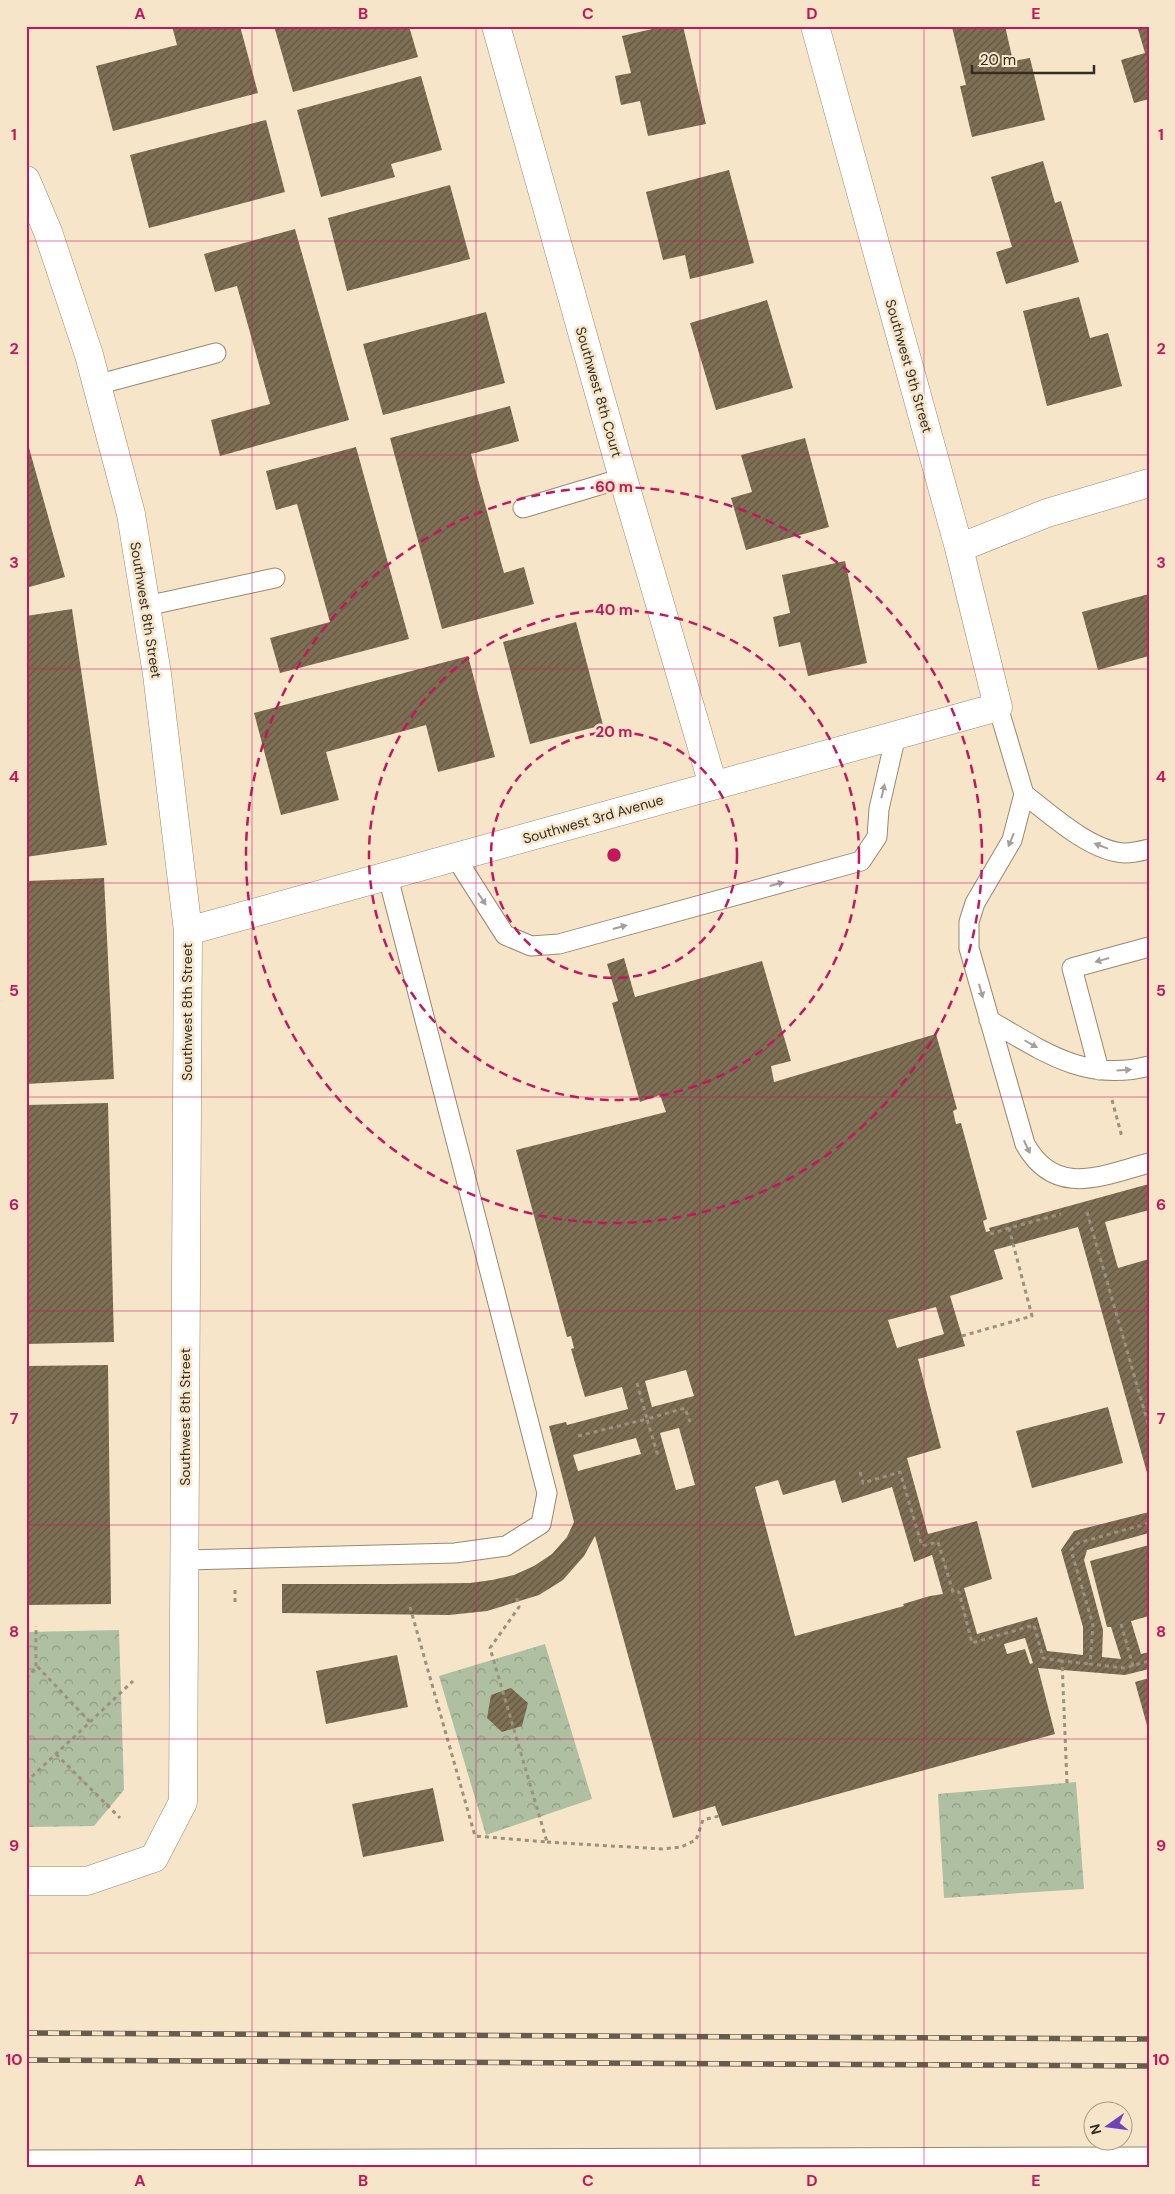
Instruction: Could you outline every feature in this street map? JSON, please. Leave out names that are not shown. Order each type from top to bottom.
[{"type":"street","name":"Southwest 8th Court","points":[[496,26],[623,478],[713,785]]},
{"type":"street","name":"Southwest 9th Street","points":[[814,26],[959,548],[998,707]]},
{"type":"street","name":"Southwest 8th Street","points":[[26,180],[48,232],[89,355],[131,514],[157,674],[188,932],[183,1802],[154,1858],[87,1881],[26,1881]]},
{"type":"street","points":[[959,548],[1047,513],[1149,483]]},
{"type":"street","name":"Southwest 3rd Avenue","points":[[188,932],[998,707]]},
{"type":"lane","points":[[96,385],[216,353]]},
{"type":"lane","points":[[523,508],[623,478]]},
{"type":"lane","points":[[146,606],[275,578]]},
{"type":"lane","points":[[998,707],[1024,794],[1012,840],[975,903],[969,922],[969,948],[1025,1144],[1032,1158],[1047,1172],[1078,1180],[1149,1163]]},
{"type":"lane","points":[[456,858],[505,935],[531,946],[559,944],[861,862],[877,837],[879,809],[896,735]]},
{"type":"lane","points":[[1024,794],[1065,825],[1099,846],[1124,853],[1149,849]]},
{"type":"lane","points":[[185,1560],[455,1553],[506,1546],[541,1524],[548,1493],[388,877]]},
{"type":"lane","points":[[1102,1071],[1072,968],[1149,946]]},
{"type":"lane","points":[[989,1020],[1040,1050],[1084,1068],[1102,1071],[1134,1070],[1149,1066]]},
{"type":"lane","points":[[26,2160],[519,2163],[1149,2157]]},
{"type":"path","points":[[1102,1071],[1123,1140]]},
{"type":"path","points":[[1087,1212],[1149,1427]]},
{"type":"path","points":[[990,1234],[1061,1214]]},
{"type":"path","points":[[962,1336],[1032,1316],[1009,1228]]},
{"type":"path","points":[[637,1383],[658,1456]]},
{"type":"path","points":[[578,1436],[685,1408],[690,1422]]},
{"type":"path","points":[[860,1472],[863,1483],[900,1472],[922,1546],[938,1542],[954,1592],[959,1592],[972,1643],[1034,1625],[1043,1658],[1124,1668],[1149,1661]]},
{"type":"path","points":[[1090,1664],[1093,1625],[1071,1550],[1078,1543],[1149,1524]]},
{"type":"path","points":[[516,1596],[519,1607],[490,1648],[547,1842]]},
{"type":"path","points":[[410,1607],[475,1836],[662,1849],[681,1847],[696,1840],[703,1820],[719,1816]]},
{"type":"path","points":[[1121,1624],[1133,1666]]},
{"type":"path","points":[[26,1678],[36,1665],[36,1626]]},
{"type":"path","points":[[1062,1661],[1067,1783]]},
{"type":"path","points":[[36,1665],[90,1722]]},
{"type":"path","points":[[26,1782],[133,1681]]},
{"type":"path","points":[[56,1754],[120,1818]]},
{"type":"green space","points":[[119,1630],[124,1790],[94,1826],[26,1827],[26,1632]]},
{"type":"green space","points":[[545,1644],[592,1799],[486,1835],[439,1676]]},
{"type":"green space","points":[[1076,1782],[1084,1889],[944,1898],[938,1794]]},
{"type":"building","points":[[172,26],[240,26],[258,93],[113,131],[96,66],[177,45]]},
{"type":"building","points":[[274,26],[409,26],[418,57],[293,92]]},
{"type":"building","points":[[665,26],[683,26],[706,124],[648,136],[640,101],[621,105],[615,76],[631,73],[622,36]]},
{"type":"building","points":[[1005,26],[1013,61],[1030,58],[1045,120],[972,137],[960,86],[966,85],[952,27]]},
{"type":"building","points":[[1137,26],[1149,26],[1149,99],[1134,103],[1121,60],[1145,53]]},
{"type":"building","points":[[421,76],[442,150],[391,164],[395,177],[321,197],[297,110]]},
{"type":"building","points":[[266,120],[285,192],[149,228],[130,155]]},
{"type":"building","points":[[1043,161],[1055,203],[1061,201],[1079,262],[1006,284],[996,252],[1012,247],[991,177]]},
{"type":"building","points":[[729,170],[754,263],[690,279],[685,255],[663,260],[646,192]]},
{"type":"building","points":[[450,185],[470,259],[347,291],[328,218]]},
{"type":"building","points":[[295,229],[349,420],[220,456],[211,420],[270,404],[237,286],[215,292],[204,254]]},
{"type":"building","points":[[1079,297],[1090,338],[1108,333],[1122,386],[1047,406],[1023,311]]},
{"type":"building","points":[[767,300],[793,388],[716,410],[690,323]]},
{"type":"building","points":[[486,312],[505,383],[383,415],[363,344]]},
{"type":"building","points":[[510,406],[519,441],[471,454],[504,573],[524,567],[534,604],[442,629],[390,438]]},
{"type":"building","points":[[26,437],[65,577],[26,588]]},
{"type":"building","points":[[805,438],[829,527],[746,550],[731,498],[752,492],[741,455]]},
{"type":"building","points":[[356,447],[409,639],[280,673],[270,638],[330,622],[297,504],[276,510],[266,471]]},
{"type":"building","points":[[845,561],[867,663],[808,676],[800,642],[779,647],[773,617],[790,613],[782,575]]},
{"type":"building","points":[[1149,594],[1149,656],[1098,670],[1082,612]]},
{"type":"building","points":[[72,609],[107,845],[26,857],[26,616]]},
{"type":"building","points":[[576,622],[603,725],[530,744],[503,642]]},
{"type":"building","points":[[468,656],[495,757],[438,772],[426,725],[326,752],[339,800],[281,815],[254,713]]},
{"type":"building","points":[[104,878],[114,1079],[26,1084],[26,881]]},
{"type":"building","points":[[624,958],[635,997],[762,961],[791,1061],[771,1066],[774,1082],[936,1034],[957,1109],[953,1111],[956,1124],[961,1123],[987,1219],[983,1221],[986,1232],[990,1231],[989,1228],[1149,1184],[1149,1210],[1105,1222],[1118,1268],[1149,1259],[1149,1480],[1078,1227],[994,1250],[1003,1279],[950,1296],[965,1346],[918,1359],[941,1448],[907,1458],[928,1534],[977,1521],[992,1579],[964,1588],[977,1634],[1037,1617],[1047,1651],[1083,1655],[1083,1627],[1061,1550],[1074,1531],[1149,1512],[1149,1533],[1087,1550],[1084,1560],[1103,1630],[1102,1657],[1121,1659],[1111,1627],[1107,1627],[1090,1561],[1149,1545],[1149,1616],[1131,1621],[1141,1654],[1149,1652],[1149,1669],[1125,1675],[1038,1668],[1055,1734],[722,1826],[715,1806],[673,1818],[595,1536],[584,1556],[563,1580],[539,1595],[487,1611],[449,1615],[282,1613],[282,1584],[470,1583],[492,1580],[514,1575],[534,1566],[552,1554],[567,1537],[574,1522],[549,1426],[566,1422],[567,1425],[628,1409],[622,1387],[585,1397],[571,1349],[574,1348],[571,1336],[567,1337],[516,1150],[666,1112],[660,1095],[640,1102],[612,1003],[618,1001],[607,964]],"holes":[[[936,1307],[944,1334],[897,1348],[888,1320]],[[686,1370],[694,1396],[652,1407],[645,1381]],[[679,1428],[695,1485],[676,1490],[660,1433]],[[636,1438],[641,1454],[578,1471],[573,1455]],[[778,1480],[783,1495],[835,1480],[842,1503],[892,1487],[914,1562],[932,1555],[943,1594],[930,1596],[903,1604],[904,1606],[795,1636],[755,1487]],[[1025,1638],[1033,1663],[1030,1664],[1025,1649],[1007,1654],[1004,1644]]]},
{"type":"building","points":[[108,1103],[114,1342],[26,1344],[26,1105]]},
{"type":"building","points":[[108,1365],[111,1604],[26,1605],[26,1366]]},
{"type":"building","points":[[1108,1407],[1123,1463],[1032,1488],[1016,1431]]},
{"type":"building","points":[[397,1655],[408,1707],[326,1724],[316,1671]]},
{"type":"building","points":[[1149,1678],[1149,1729],[1148,1729],[1135,1682]]},
{"type":"building","points":[[511,1688],[528,1703],[522,1726],[502,1732],[487,1718],[491,1695]]},
{"type":"building","points":[[433,1788],[444,1841],[363,1857],[352,1804]]},
{"type":"railway","points":[[26,2033],[1149,2039]]},
{"type":"railway","points":[[26,2060],[1149,2066]]}]
